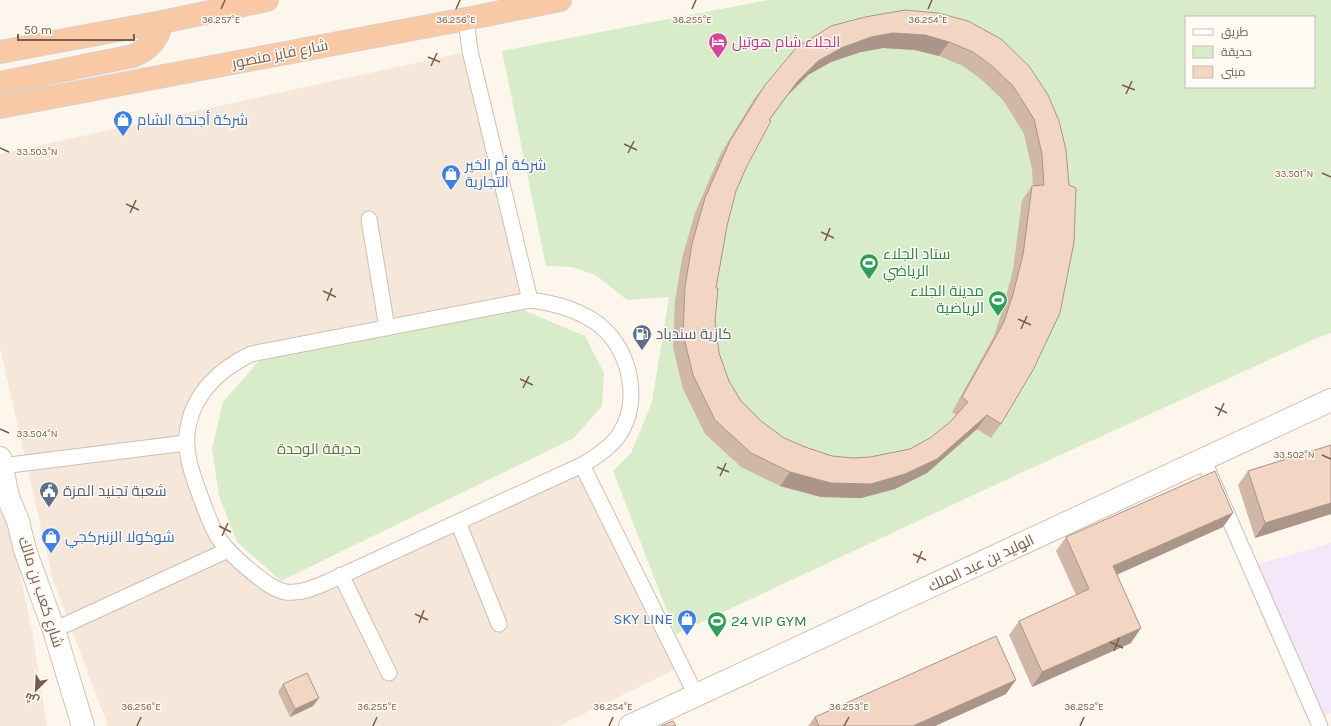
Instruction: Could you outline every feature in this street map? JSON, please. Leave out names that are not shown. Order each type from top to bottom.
[{"type":"highway","points":[[0,52],[162,22],[233,4],[267,0]]},
{"type":"highway","name":"شارع فايز منصور","points":[[0,107],[560,0]]},
{"type":"highway","points":[[0,83],[133,56],[147,49],[153,43],[158,37],[162,22]]},
{"type":"main road","name":"الوليد بن عبد الملك","points":[[630,726],[1331,400]]},
{"type":"main road","name":"شارع كعب بن مالك","points":[[1,462],[8,497],[18,521],[25,550],[54,630],[83,726]]},
{"type":"street","points":[[466,19],[470,52],[530,300]]},
{"type":"street","points":[[369,219],[387,328]]},
{"type":"street","points":[[530,300],[572,309],[585,315],[599,325],[621,352],[627,367],[630,384],[630,401],[627,418],[620,434],[602,452],[582,465],[341,575],[302,591],[285,592],[271,586],[243,564],[228,550],[219,538],[206,511],[192,473],[186,443],[192,412],[209,384],[218,375],[239,360],[251,354],[387,328],[530,300]]},
{"type":"street","points":[[1,462],[186,443]]},
{"type":"street","points":[[1204,459],[1320,726]]},
{"type":"street","points":[[582,465],[696,695]]},
{"type":"street","points":[[458,522],[499,624]]},
{"type":"street","points":[[54,630],[228,550]]},
{"type":"street","points":[[341,575],[389,673]]},
{"type":"shaded area","points":[[470,51],[530,300],[251,354],[209,384],[186,443],[228,550],[285,592],[332,580],[582,465],[682,666],[559,726],[108,726],[53,580],[0,348],[0,154]]},
{"type":"shaded area","points":[[0,480],[32,631],[47,726],[0,726]]},
{"type":"shaded area","points":[[1331,543],[1331,713],[1318,717],[1248,567]]},
{"type":"green space","name":"مدينة الجلاء الرياضية","points":[[768,0],[1331,0],[1331,333],[1319,337],[1012,477],[676,634],[613,471],[631,453],[652,402],[669,297],[627,300],[597,276],[573,267],[546,266],[502,51]]},
{"type":"green space","name":"حديقة الوحدة","points":[[523,310],[585,336],[604,373],[602,406],[574,438],[281,581],[237,542],[219,496],[212,449],[223,402],[265,354]]},
{"type":"building","points":[[905,10],[938,13],[968,21],[1001,39],[1029,66],[1048,95],[1059,121],[1066,150],[1069,185],[1076,188],[1074,242],[1060,313],[1033,370],[1001,424],[987,415],[937,459],[905,474],[871,484],[831,483],[790,472],[751,453],[715,420],[693,375],[683,334],[685,287],[692,244],[705,198],[730,141],[765,85],[796,48],[831,26],[865,17]],"holes":[[[893,33],[925,35],[949,42],[973,52],[992,66],[1013,86],[1034,119],[1042,154],[1044,185],[1032,186],[1023,255],[1013,294],[1004,322],[962,397],[968,402],[950,422],[930,438],[910,449],[870,457],[853,458],[832,456],[784,438],[761,421],[741,401],[729,381],[719,353],[715,321],[718,288],[716,288],[727,226],[736,191],[746,168],[771,121],[769,120],[797,82],[818,61],[841,48],[871,37]]]},
{"type":"building","points":[[1331,445],[1331,503],[1265,523],[1248,471]]},
{"type":"building","points":[[1215,471],[1233,513],[1113,566],[1141,628],[1042,672],[1019,621],[1089,589],[1066,537]]},
{"type":"building","points":[[996,636],[1016,680],[913,726],[819,726],[815,717]]},
{"type":"building","points":[[307,673],[319,698],[295,709],[283,684]]},
{"type":"building","points":[[673,721],[676,726],[661,726]]},
{"type":"place","name":"الجلاء شام هوتيل","points":[[718,59]]},
{"type":"place","name":"شركة أجنحة الشام","points":[[123,137]]},
{"type":"place","name":"شركة أم الخير التجارية","points":[[451,191]]},
{"type":"place","name":"ستاد الجلاء الرياضي","points":[[869,280]]},
{"type":"place","name":"مدينة الجلاء الرياضية","points":[[998,317]]},
{"type":"place","name":"كازية سندباد","points":[[642,351]]},
{"type":"place","name":"شعبة تجنيد المزة","points":[[49,508]]},
{"type":"place","name":"شوكولا الزنبركجي","points":[[51,554]]},
{"type":"place","name":"SKY LINE","points":[[687,636]]},
{"type":"place","name":"24 VIP GYM","points":[[717,638]]}]
